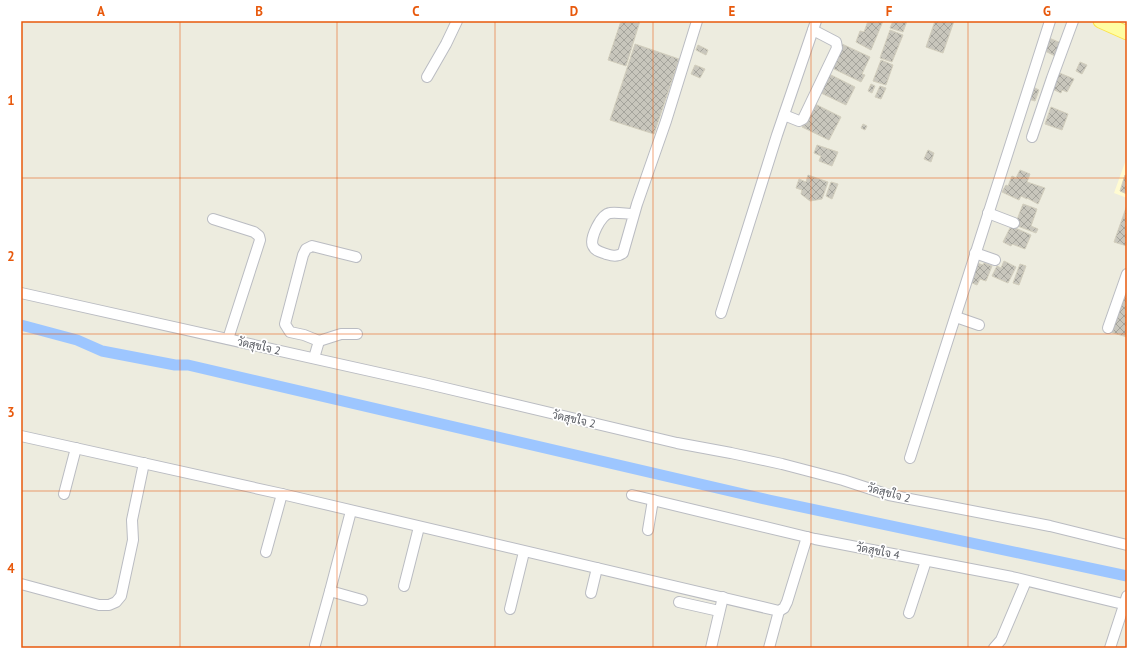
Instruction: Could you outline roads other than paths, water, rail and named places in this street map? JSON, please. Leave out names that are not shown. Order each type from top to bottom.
[{"type":"main road","points":[[1100,21],[1127,33]]},
{"type":"street","points":[[428,77],[446,44],[456,21]]},
{"type":"street","points":[[634,214],[609,213],[603,216],[591,240],[597,251],[614,257],[623,253],[634,214],[666,121],[697,21]]},
{"type":"street","points":[[910,458],[1050,21]]},
{"type":"street","points":[[1032,137],[1073,21]]},
{"type":"street","points":[[721,313],[784,115],[814,25],[836,42],[837,48],[803,119],[799,121],[784,115]]},
{"type":"street","points":[[988,213],[1014,223]]},
{"type":"street","points":[[212,219],[254,232],[259,236],[260,240],[228,339]]},
{"type":"street","points":[[356,257],[312,246],[306,249],[303,255],[285,324],[290,332],[304,335],[319,341],[341,334],[357,334]]},
{"type":"street","points":[[975,253],[994,260]]},
{"type":"street","points":[[1108,328],[1127,274]]},
{"type":"street","name":"วัดสุขใจ 2","points":[[21,293],[424,383],[677,443],[782,464],[889,494],[1050,526],[1127,545]]},
{"type":"street","points":[[956,317],[979,326]]},
{"type":"street","points":[[314,358],[319,341]]},
{"type":"street","points":[[21,436],[282,494],[779,611]]},
{"type":"street","points":[[64,494],[76,448]]},
{"type":"street","points":[[21,584],[99,605],[110,605],[116,602],[120,596],[129,562],[133,540],[132,520],[144,463]]},
{"type":"street","points":[[266,552],[282,494]]},
{"type":"street","name":"วัดสุขใจ 4","points":[[632,495],[807,537],[926,560],[1126,602]]},
{"type":"street","points":[[648,530],[653,500]]},
{"type":"street","points":[[315,645],[351,511]]},
{"type":"street","points":[[404,586],[419,527]]},
{"type":"street","points":[[769,648],[779,611],[784,608],[787,602],[807,537]]},
{"type":"street","points":[[510,609],[524,552]]},
{"type":"street","points":[[909,613],[926,560]]},
{"type":"street","points":[[590,594],[597,568]]},
{"type":"street","points":[[994,648],[1001,640],[1026,581]]},
{"type":"street","points":[[330,592],[362,600]]},
{"type":"street","points":[[711,648],[723,597]]},
{"type":"street","points":[[679,602],[720,611]]},
{"type":"street","points":[[1110,648],[1126,602]]},
{"type":"waterway","points":[[21,325],[77,340],[102,351],[175,365],[188,365],[769,500],[1127,576]]}]
